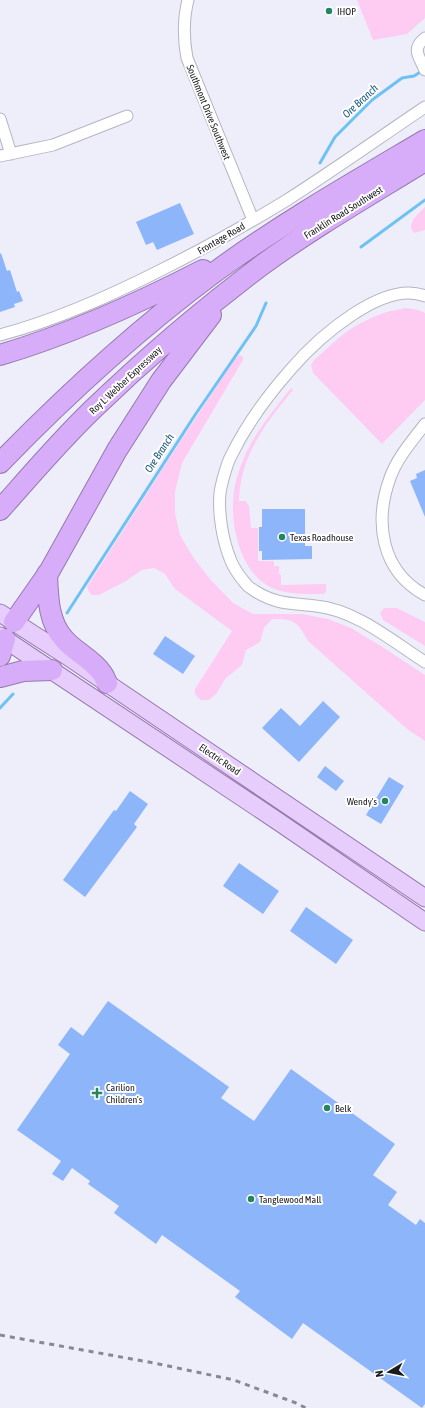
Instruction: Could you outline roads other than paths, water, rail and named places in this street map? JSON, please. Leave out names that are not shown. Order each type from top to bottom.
[{"type":"highway","name":"Franklin Road Southwest","points":[[266,237],[425,140]]},
{"type":"highway","name":"Franklin Road Southwest","points":[[263,264],[328,220],[425,161]]},
{"type":"highway","points":[[0,355],[62,335],[120,311],[266,237]]},
{"type":"highway","points":[[0,463],[86,379],[130,339],[216,272],[266,237]]},
{"type":"highway","points":[[4,633],[48,574],[117,450],[161,381],[211,315],[263,264]]},
{"type":"highway","name":"Roy L. Webber Expressway","points":[[0,510],[66,436],[136,368],[189,322],[263,264]]},
{"type":"highway","points":[[48,574],[48,596],[55,626],[63,639],[101,671],[107,683]]},
{"type":"highway","points":[[0,677],[23,671],[52,670]]},
{"type":"main road","name":"Electric Road","points":[[4,633],[52,670],[424,919]]},
{"type":"main road","name":"Electric Road","points":[[4,633],[107,683],[425,898]]},
{"type":"street","name":"Southmont Drive Southwest","points":[[188,0],[184,16],[183,31],[187,58],[253,220]]},
{"type":"street","points":[[425,38],[419,42],[417,47],[417,52],[425,70]]},
{"type":"street","name":"Frontage Road","points":[[0,336],[57,317],[106,297],[192,254],[287,200],[425,106]]},
{"type":"street","points":[[0,156],[53,145],[127,116]]},
{"type":"street","points":[[0,119],[12,154]]},
{"type":"street","points":[[425,296],[421,294],[400,293],[377,300],[352,315],[325,335],[292,368],[259,409],[230,457],[220,493],[221,528],[231,562],[247,585],[267,599],[294,605],[316,606],[339,610],[364,623],[425,662]]},
{"type":"street","points":[[425,424],[401,456],[390,477],[384,500],[382,527],[387,550],[397,570],[414,589],[425,595]]},
{"type":"waterway","name":"Ore Branch","points":[[320,163],[335,137],[372,100],[402,78],[414,76],[422,71]]},
{"type":"waterway","points":[[361,247],[425,200]]},
{"type":"waterway","name":"Ore Branch","points":[[67,613],[195,415],[256,326],[266,303]]},
{"type":"waterway","name":"Ore Branch","points":[[0,708],[13,694]]},
{"type":"railway","points":[[0,1335],[154,1363],[234,1380],[306,1408]]},
{"type":"place","name":"IHOP","points":[[329,11]]},
{"type":"place","name":"Texas Roadhouse","points":[[282,537]]},
{"type":"place","name":"Wendy's","points":[[385,801]]},
{"type":"place","name":"Carilion Children's","points":[[97,1093]]},
{"type":"place","name":"Belk","points":[[327,1108]]},
{"type":"place","name":"Tanglewood Mall","points":[[251,1199]]}]
